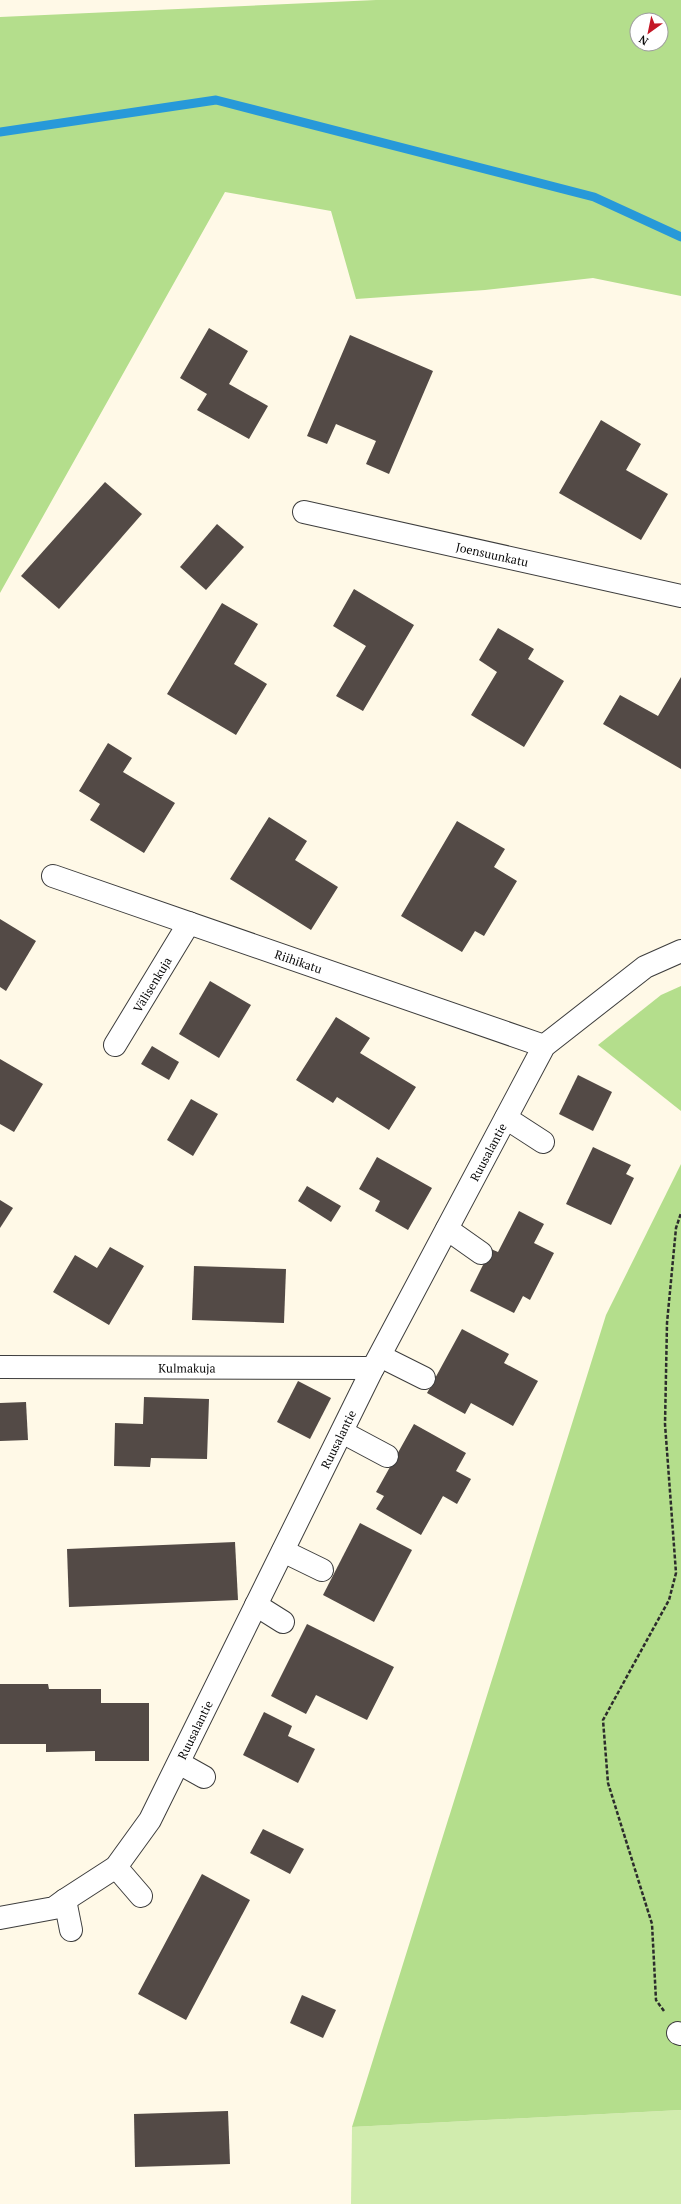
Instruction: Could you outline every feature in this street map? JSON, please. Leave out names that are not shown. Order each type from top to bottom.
[{"type":"street","name":"Joensuunkatu","points":[[304,512],[681,596]]},
{"type":"street","name":"Riihikatu","points":[[53,876],[544,1046]]},
{"type":"street","name":"Välisenkuja","points":[[115,1045],[189,923]]},
{"type":"street","name":"Ruusalantie","points":[[0,1918],[54,1908],[116,1867],[150,1820],[377,1362],[544,1046],[645,967],[681,951]]},
{"type":"street","points":[[506,1118],[543,1142]]},
{"type":"street","points":[[448,1229],[481,1253]]},
{"type":"street","points":[[377,1362],[424,1378]]},
{"type":"street","name":"Kulmakuja","points":[[0,1367],[377,1362]]},
{"type":"street","points":[[342,1432],[388,1456]]},
{"type":"street","points":[[283,1551],[322,1570]]},
{"type":"street","points":[[256,1605],[283,1622]]},
{"type":"street","points":[[179,1762],[204,1777]]},
{"type":"street","points":[[116,1867],[141,1896]]},
{"type":"street","points":[[65,1900],[70,1930]]},
{"type":"path","points":[[680,2034],[656,2000],[652,1924],[608,1783],[603,1720],[669,1600],[676,1573],[665,1424],[667,1323],[676,1228],[681,1213]]},
{"type":"green space","points":[[376,0],[681,0],[681,296],[593,278],[485,290],[356,299],[331,211],[225,192],[0,593],[0,17]]},
{"type":"green space","points":[[681,986],[681,1111],[598,1045],[661,995]]},
{"type":"green space","points":[[681,1164],[681,2110],[352,2127],[606,1315]]},
{"type":"green space","points":[[681,2110],[681,2204],[351,2204],[352,2127]]},
{"type":"building","points":[[209,328],[248,351],[229,384],[268,406],[249,439],[197,410],[207,394],[180,378]]},
{"type":"building","points":[[350,335],[433,371],[389,474],[366,464],[376,441],[336,424],[327,444],[307,436]]},
{"type":"building","points":[[601,420],[641,444],[626,470],[668,494],[641,540],[559,493]]},
{"type":"building","points":[[105,482],[142,514],[59,609],[21,576]]},
{"type":"building","points":[[217,524],[244,547],[206,590],[180,567]]},
{"type":"building","points":[[354,589],[414,625],[363,711],[336,696],[366,646],[333,626]]},
{"type":"building","points":[[222,603],[258,624],[234,664],[267,684],[236,735],[167,694]]},
{"type":"building","points":[[498,628],[534,649],[528,659],[564,681],[524,747],[471,715],[497,672],[479,660]]},
{"type":"building","points":[[681,677],[681,769],[603,724],[620,695],[658,716]]},
{"type":"building","points":[[108,743],[132,758],[123,772],[175,803],[144,853],[90,820],[100,804],[79,791]]},
{"type":"building","points":[[269,817],[307,841],[295,860],[338,887],[311,930],[230,879]]},
{"type":"building","points":[[457,821],[505,849],[494,867],[517,881],[484,936],[475,931],[462,952],[401,916]]},
{"type":"building","points":[[0,919],[36,941],[6,991],[0,987]]},
{"type":"building","points":[[210,981],[251,1005],[219,1058],[179,1034]]},
{"type":"building","points":[[336,1017],[370,1038],[360,1053],[416,1087],[389,1130],[337,1097],[333,1103],[296,1080]]},
{"type":"building","points":[[152,1046],[179,1062],[169,1080],[141,1064]]},
{"type":"building","points":[[0,1059],[43,1084],[14,1132],[0,1124]]},
{"type":"building","points":[[578,1075],[612,1092],[593,1131],[559,1114]]},
{"type":"building","points":[[191,1099],[218,1114],[193,1156],[167,1140]]},
{"type":"building","points":[[593,1147],[631,1165],[626,1174],[634,1178],[611,1225],[566,1204]]},
{"type":"building","points":[[377,1157],[432,1188],[408,1230],[375,1211],[380,1201],[359,1189]]},
{"type":"building","points":[[307,1186],[341,1206],[331,1222],[298,1201]]},
{"type":"building","points":[[0,1200],[13,1208],[0,1228]]},
{"type":"building","points":[[519,1211],[544,1224],[534,1243],[554,1253],[530,1300],[523,1296],[514,1313],[470,1291],[491,1249],[498,1252]]},
{"type":"building","points":[[110,1247],[144,1266],[109,1325],[53,1292],[75,1255],[97,1268]]},
{"type":"building","points":[[194,1266],[286,1269],[284,1323],[192,1320]]},
{"type":"building","points":[[462,1329],[509,1354],[504,1363],[538,1381],[513,1426],[471,1403],[465,1414],[427,1393]]},
{"type":"building","points":[[298,1381],[331,1398],[310,1439],[277,1422]]},
{"type":"building","points":[[144,1397],[209,1399],[207,1459],[151,1458],[150,1467],[114,1466],[115,1423],[143,1424]]},
{"type":"building","points":[[26,1402],[28,1440],[0,1441],[0,1403]]},
{"type":"building","points":[[414,1424],[466,1453],[456,1471],[471,1479],[457,1504],[443,1496],[421,1535],[376,1509],[384,1496],[376,1492]]},
{"type":"building","points":[[360,1523],[412,1550],[374,1622],[323,1595]]},
{"type":"building","points":[[235,1542],[238,1600],[69,1607],[67,1549]]},
{"type":"building","points":[[307,1624],[394,1667],[367,1720],[316,1695],[306,1714],[271,1696]]},
{"type":"building","points":[[0,1684],[48,1684],[49,1689],[101,1689],[101,1703],[149,1703],[149,1761],[95,1761],[95,1751],[46,1752],[46,1744],[0,1744]]},
{"type":"building","points":[[264,1712],[292,1726],[288,1736],[315,1749],[298,1783],[243,1755]]},
{"type":"building","points":[[263,1829],[304,1849],[290,1874],[250,1853]]},
{"type":"building","points":[[202,1874],[250,1900],[186,2020],[138,1994]]},
{"type":"building","points":[[302,1995],[336,2010],[323,2038],[290,2023]]},
{"type":"building","points":[[228,2111],[230,2164],[135,2167],[134,2114]]},
{"type":"waterway","points":[[0,132],[216,100],[594,197],[681,237]]}]
